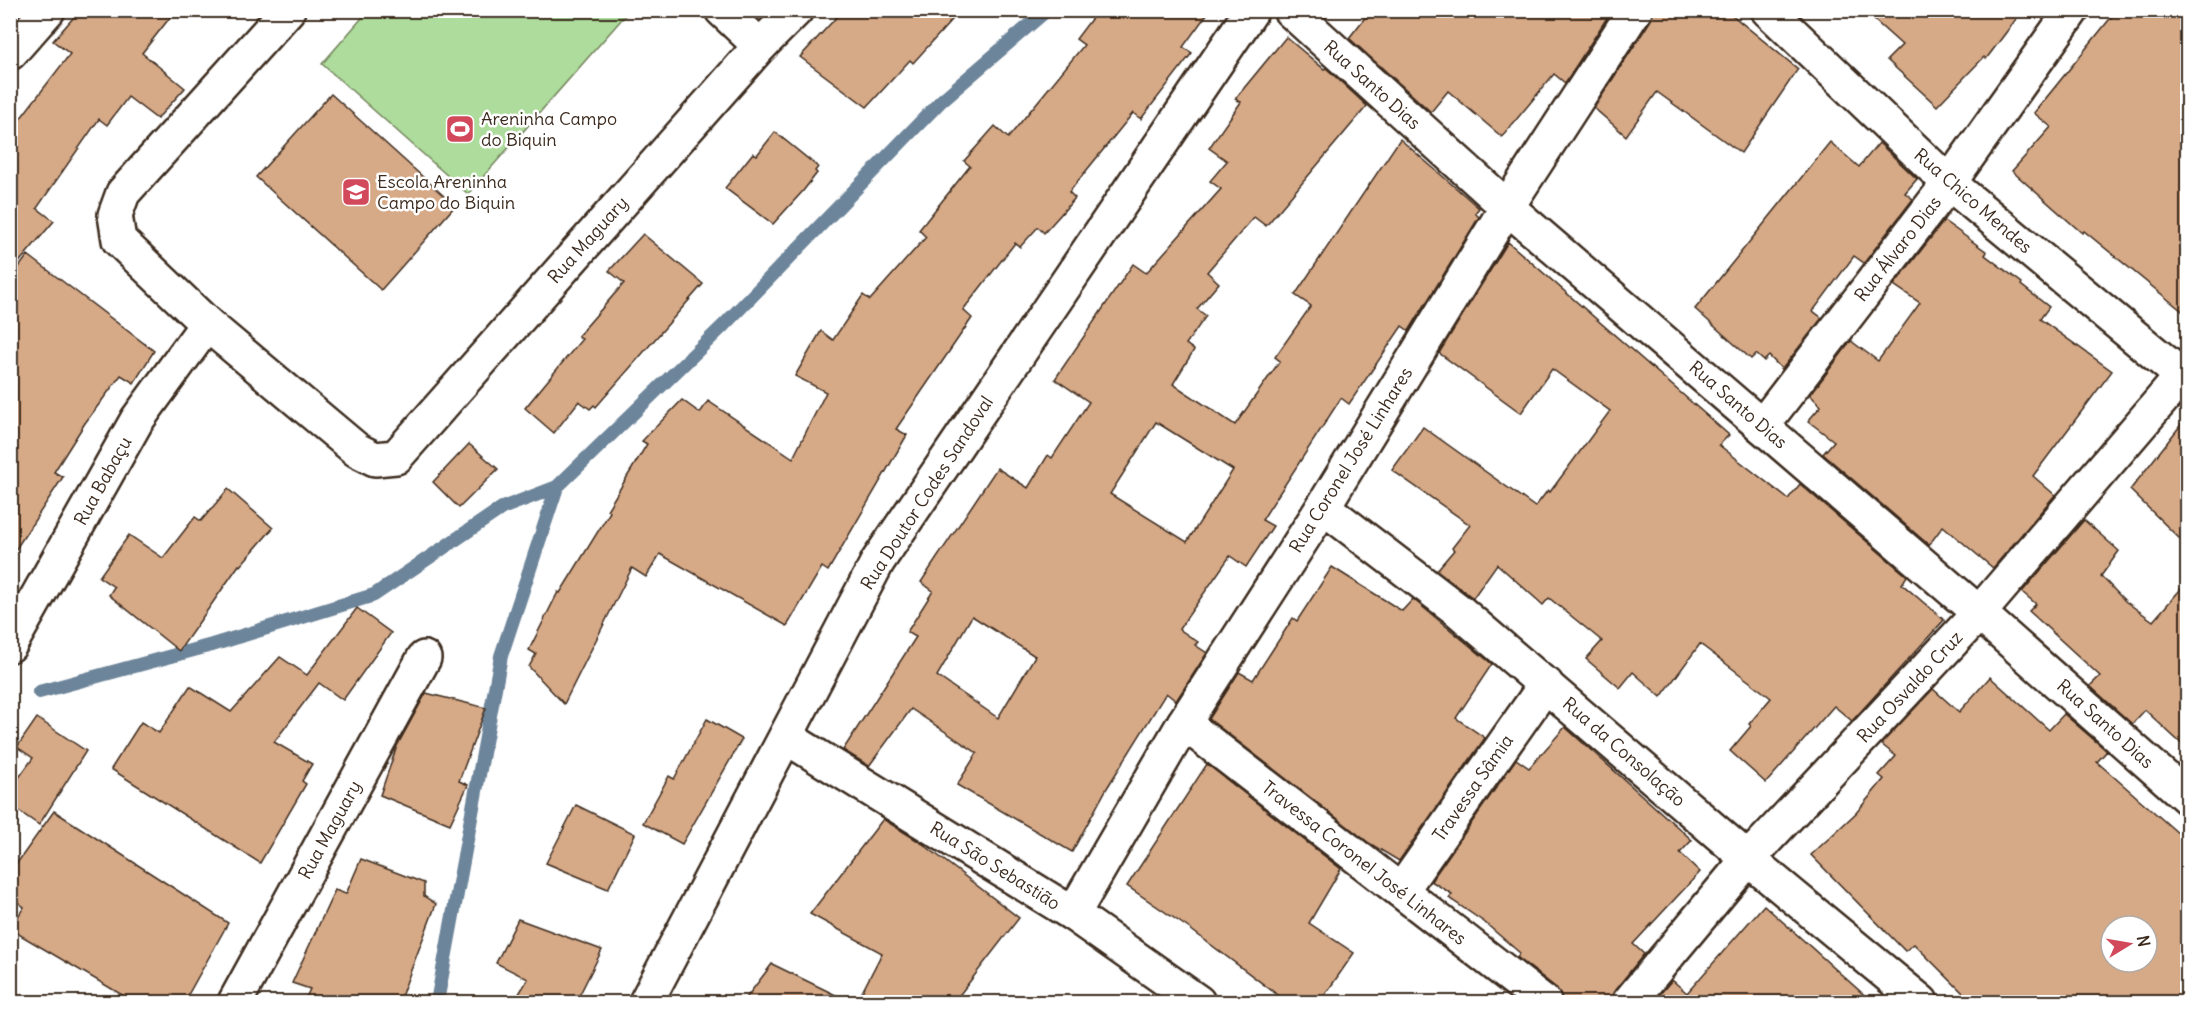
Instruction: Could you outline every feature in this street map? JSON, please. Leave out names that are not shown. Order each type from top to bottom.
[{"type":"street","points":[[10,53],[48,10]]},
{"type":"street","points":[[207,324],[119,240],[115,215],[123,193],[288,10]]},
{"type":"street","points":[[722,10],[760,46]]},
{"type":"street","name":"Rua Maguary","points":[[207,324],[357,450],[375,459],[396,457],[760,46],[796,10]]},
{"type":"street","name":"Rua Doutor Codes Sandoval","points":[[646,1002],[878,561],[1252,10]]},
{"type":"street","name":"Rua Santo Dias","points":[[1290,10],[1507,207],[1979,613],[2187,798]]},
{"type":"street","name":"Rua Coronel José Linhares","points":[[1073,914],[1184,723],[1323,507],[1507,207],[1635,10]]},
{"type":"street","name":"Rua Chico Mendes","points":[[1768,10],[1949,183],[2186,376]]},
{"type":"street","name":"Rua Álvaro Dias","points":[[1762,426],[1949,183],[2072,10]]},
{"type":"street","name":"Rua Babaçu","points":[[10,645],[137,420],[207,324]]},
{"type":"street","name":"Rua Osvaldo Cruz","points":[[1629,1002],[1748,859],[1979,613],[2186,376]]},
{"type":"street","name":"Rua da Consolação","points":[[1323,507],[1459,611],[1748,859],[1921,1002]]},
{"type":"street","name":"Rua Maguary","points":[[235,1002],[424,658]]},
{"type":"street","name":"Travessa Sâmia","points":[[1401,891],[1546,684]]},
{"type":"street","name":"Travessa Coronel José Linhares","points":[[1184,723],[1544,1002]]},
{"type":"street","name":"Rua São Sebastião","points":[[786,737],[1073,914],[1198,1002]]},
{"type":"green space","name":"Areninha Campo do Biquin","points":[[368,11],[629,11],[468,194],[322,64]]},
{"type":"building","points":[[80,10],[176,10],[142,53],[185,88],[157,119],[128,97],[107,125],[99,119],[37,208],[54,221],[10,273],[10,132],[70,54],[53,41]]},
{"type":"building","points":[[843,10],[961,10],[913,63],[910,60],[867,107],[800,57]]},
{"type":"building","points":[[1098,10],[1210,10],[1183,47],[1192,53],[1141,119],[1133,113],[1069,192],[1075,198],[1044,233],[1038,227],[1020,247],[1015,243],[963,310],[972,318],[896,429],[907,435],[828,571],[822,567],[787,626],[660,554],[646,577],[632,568],[564,704],[529,667],[536,654],[529,650],[558,592],[560,593],[610,512],[607,510],[647,444],[642,441],[682,400],[700,413],[708,401],[793,458],[826,392],[795,376],[821,331],[833,340],[863,295],[870,300],[926,237],[919,230],[970,166],[964,161],[995,126],[1008,138],[1084,45],[1076,39]]},
{"type":"building","points":[[1371,10],[1612,10],[1565,83],[1554,74],[1502,137],[1448,91],[1431,112],[1349,38]]},
{"type":"building","points":[[1654,10],[1726,10],[1798,69],[1741,153],[1657,92],[1626,136],[1594,108],[1651,20]]},
{"type":"building","points":[[1863,10],[2023,10],[1986,59],[1984,57],[1937,106],[1887,60],[1902,45]]},
{"type":"building","points":[[2117,10],[2187,10],[2187,315],[2084,231],[2082,233],[2012,171],[2051,127],[2034,113]]},
{"type":"building","points":[[1286,37],[1324,69],[1326,68],[1367,106],[1266,226],[1254,217],[1207,272],[1219,283],[1197,309],[1206,316],[1186,344],[1194,350],[1173,384],[1235,425],[1280,361],[1275,357],[1311,306],[1295,295],[1400,139],[1479,208],[1475,213],[1479,217],[1409,331],[1402,326],[1349,404],[1341,398],[1262,520],[1273,526],[1246,567],[1230,556],[1179,629],[1198,642],[1195,645],[1207,653],[1176,701],[1166,693],[1107,788],[1072,852],[957,785],[977,753],[911,709],[869,766],[843,750],[916,637],[907,632],[933,591],[921,582],[997,468],[1028,488],[1048,455],[1052,458],[1089,402],[1055,379],[1133,264],[1146,273],[1221,189],[1210,181],[1227,161],[1209,148],[1241,102],[1235,99]],"holes":[[[1156,422],[1233,470],[1187,542],[1110,494]],[[972,616],[1035,656],[998,718],[937,676]]]},
{"type":"building","name":"Escola Areninha Campo do Biquin","points":[[331,94],[455,206],[381,290],[256,177]]},
{"type":"building","points":[[775,132],[818,167],[815,171],[817,173],[803,191],[773,224],[725,188],[753,153],[757,155]]},
{"type":"building","points":[[1830,142],[1859,167],[1879,143],[1917,179],[1905,193],[1913,199],[1864,263],[1854,256],[1813,311],[1822,318],[1782,369],[1769,356],[1764,361],[1756,354],[1751,359],[1695,309]]},
{"type":"building","points":[[1944,221],[1987,252],[1985,255],[2049,307],[2040,319],[2112,371],[2033,476],[2055,495],[1993,568],[1943,526],[1929,545],[1823,454],[1834,441],[1808,421],[1821,406],[1810,395],[1851,341],[1878,361],[1920,303],[1894,285]]},
{"type":"building","points":[[643,234],[703,284],[596,407],[594,405],[590,409],[579,401],[554,433],[525,408],[582,339],[578,336],[624,283],[609,271]]},
{"type":"building","points":[[1508,242],[1729,435],[1719,445],[1788,499],[1800,484],[1907,576],[1902,584],[1944,620],[1852,721],[1834,706],[1766,783],[1730,751],[1771,698],[1700,644],[1661,697],[1633,672],[1620,688],[1586,659],[1602,641],[1549,598],[1543,605],[1497,564],[1473,598],[1437,570],[1454,550],[1452,548],[1470,525],[1392,470],[1423,427],[1535,507],[1548,490],[1550,492],[1610,411],[1552,369],[1521,413],[1439,353]]},
{"type":"building","points":[[28,255],[154,351],[134,383],[121,375],[85,423],[54,472],[63,477],[10,558],[10,279]]},
{"type":"building","points":[[2187,417],[2187,546],[2130,490]]},
{"type":"building","points":[[469,444],[498,469],[459,508],[433,482]]},
{"type":"building","points":[[228,489],[273,528],[239,565],[179,651],[109,595],[114,587],[99,577],[129,535],[163,558],[195,517],[201,521]]},
{"type":"building","points":[[2084,520],[2119,551],[2101,576],[2125,601],[2153,621],[2187,582],[2187,749],[2145,710],[2132,724],[2090,686],[2100,676],[2029,611],[2036,604],[2022,592]]},
{"type":"building","points":[[1332,567],[1402,611],[1413,599],[1492,664],[1456,718],[1485,738],[1399,861],[1369,843],[1209,719],[1239,672],[1253,680],[1293,618],[1297,621]]},
{"type":"building","points":[[357,608],[391,633],[343,700],[319,683],[274,742],[312,764],[302,781],[306,784],[260,863],[111,769],[141,722],[159,733],[190,686],[231,712],[280,657],[307,675]]},
{"type":"building","points":[[1990,677],[2049,730],[2064,714],[2107,751],[2097,762],[2187,841],[2187,1002],[1972,1002],[1914,944],[1905,951],[1811,855],[1856,813],[1884,779],[1879,775],[1896,756],[1881,744],[1933,689],[1959,712]]},
{"type":"building","points":[[426,693],[486,708],[459,781],[468,785],[450,824],[380,795],[397,746]]},
{"type":"building","points":[[37,718],[86,751],[39,825],[10,805],[10,790],[33,758],[17,747]]},
{"type":"building","points":[[707,719],[742,739],[682,844],[643,823],[669,776],[674,779]]},
{"type":"building","points":[[1565,727],[1692,840],[1680,853],[1700,872],[1633,944],[1644,954],[1615,990],[1611,1002],[1568,1002],[1562,998],[1555,987],[1517,957],[1520,953],[1484,922],[1449,898],[1452,894],[1431,881],[1516,759],[1529,768]]},
{"type":"building","points":[[1207,764],[1341,869],[1309,923],[1354,953],[1320,1002],[1287,1002],[1190,929],[1127,886]]},
{"type":"building","points":[[576,805],[635,834],[608,889],[546,863]]},
{"type":"building","points":[[54,811],[228,923],[184,1002],[134,1002],[10,929],[24,907],[10,896],[10,873]]},
{"type":"building","points":[[883,819],[923,844],[1019,918],[954,1002],[857,1002],[882,953],[810,914]]},
{"type":"building","points":[[361,859],[424,883],[424,896],[436,904],[399,1002],[304,1002],[310,989],[292,983],[335,890],[346,894]]},
{"type":"building","points":[[1764,905],[1872,1002],[1653,1002],[1672,980],[1687,993]]},
{"type":"building","points":[[518,919],[602,950],[576,1002],[514,1002],[528,979],[496,963]]},
{"type":"building","points":[[772,964],[850,1002],[743,1002]]},
{"type":"waterway","points":[[39,692],[212,645],[374,595],[502,508],[557,487],[724,325],[941,101],[1047,10]]},
{"type":"waterway","points":[[437,1002],[501,656],[557,487]]},
{"type":"place","name":"Areninha Campo do Biquin","points":[[460,129]]},
{"type":"place","name":"Escola Areninha Campo do Biquin","points":[[356,192]]}]
